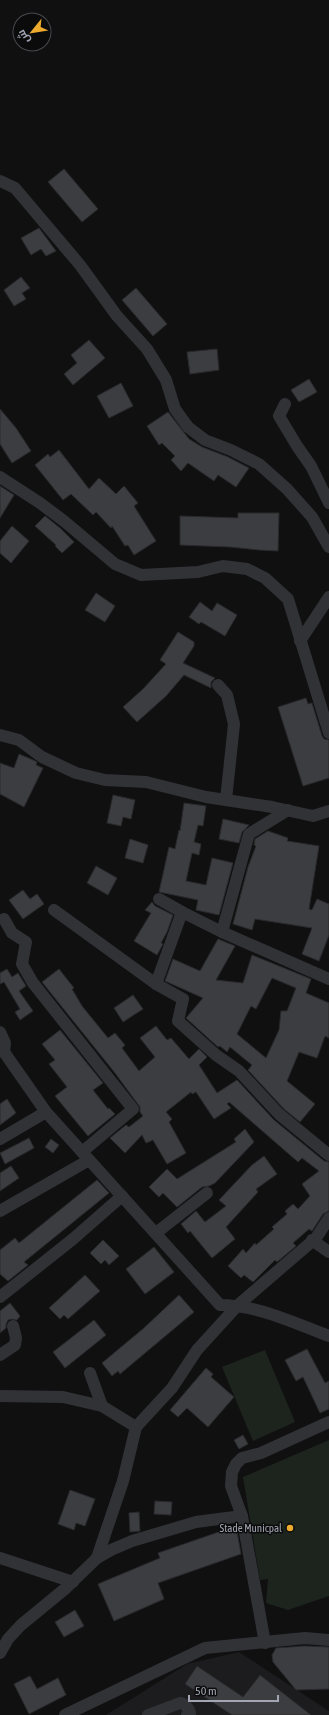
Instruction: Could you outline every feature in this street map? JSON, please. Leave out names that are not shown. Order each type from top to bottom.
[{"type":"street","points":[[1,184],[15,188],[80,265],[117,316],[147,349],[166,380],[175,409],[188,427],[205,440],[231,450],[259,464],[282,484],[312,518],[329,547]]},
{"type":"street","points":[[285,404],[279,416],[311,466],[329,503]]},
{"type":"street","points":[[0,477],[64,521],[115,564],[141,575],[198,572],[223,566],[247,569],[265,578],[288,600],[329,733]]},
{"type":"street","points":[[300,641],[329,597]]},
{"type":"street","points":[[218,685],[227,695],[234,724],[226,800]]},
{"type":"street","points":[[0,735],[19,740],[42,757],[76,773],[104,780],[146,782],[226,800],[288,810],[313,816],[329,811]]},
{"type":"street","points":[[222,932],[249,834],[288,810]]},
{"type":"street","points":[[159,899],[222,932],[329,979]]},
{"type":"street","points":[[54,910],[156,984],[183,999],[178,1021],[186,1030],[216,1055],[239,1071],[279,1114],[329,1155]]},
{"type":"street","points":[[156,984],[182,912]]},
{"type":"street","points":[[0,1211],[86,1156],[133,1109],[33,983],[22,964],[26,942],[12,933],[4,919]]},
{"type":"street","points":[[2,1040],[4,1052],[46,1112],[220,1304],[254,1308],[329,1336]]},
{"type":"street","points":[[0,1139],[46,1112]]},
{"type":"street","points":[[156,1233],[207,1193]]},
{"type":"street","points":[[0,1297],[73,1239],[122,1196]]},
{"type":"street","points":[[97,1558],[123,1481],[136,1427],[172,1388],[197,1350],[238,1305],[312,1240],[329,1218]]},
{"type":"street","points":[[312,1240],[329,1252]]},
{"type":"street","points":[[0,1355],[14,1345],[16,1338],[13,1326]]},
{"type":"street","points":[[90,1373],[102,1406]]},
{"type":"street","points":[[0,1396],[63,1397],[102,1406],[136,1427]]},
{"type":"street","points":[[265,1643],[242,1516],[231,1486],[232,1472],[236,1464],[242,1458],[261,1453],[329,1422]]},
{"type":"street","points":[[0,1653],[15,1632],[73,1582],[97,1558],[111,1550],[132,1541],[196,1522],[242,1516]]},
{"type":"street","points":[[0,1558],[73,1582]]},
{"type":"street","points":[[65,1715],[205,1648],[305,1638],[329,1640]]},
{"type":"street","points":[[148,1715],[183,1703],[190,1712],[187,1715]]},
{"type":"shaded area","points":[[265,1350],[295,1422],[253,1441],[222,1367]]},
{"type":"shaded area","name":"Stade Municpal","points":[[329,1440],[329,1596],[288,1610],[266,1603],[268,1579],[260,1580],[243,1477]]},
{"type":"shaded area","points":[[239,1652],[329,1711],[329,1715],[106,1715],[187,1664]]},
{"type":"building","points":[[64,169],[98,209],[82,222],[48,182]]},
{"type":"building","points":[[39,228],[56,251],[46,256],[41,249],[31,255],[21,238]]},
{"type":"building","points":[[21,277],[30,288],[22,293],[26,299],[14,306],[4,290]]},
{"type":"building","points":[[136,288],[167,324],[153,336],[122,300]]},
{"type":"building","points":[[89,340],[105,358],[73,385],[64,374],[77,363],[71,355]]},
{"type":"building","points":[[217,349],[219,370],[190,374],[187,352]]},
{"type":"building","points":[[309,379],[317,392],[299,402],[291,390]]},
{"type":"building","points":[[121,383],[133,406],[109,418],[97,396]]},
{"type":"building","points":[[0,409],[16,428],[31,451],[12,463],[0,444]]},
{"type":"building","points":[[168,412],[189,439],[202,447],[228,457],[249,468],[236,487],[218,475],[214,481],[188,463],[181,471],[171,460],[175,456],[162,443],[159,445],[147,426]]},
{"type":"building","points":[[59,450],[89,489],[99,478],[116,494],[124,486],[138,503],[134,506],[156,541],[134,555],[128,545],[125,546],[112,526],[111,528],[96,512],[93,515],[71,494],[63,500],[35,465],[48,454],[50,457]]},
{"type":"building","points":[[0,486],[14,495],[0,518]]},
{"type":"building","points":[[238,513],[279,513],[278,551],[180,545],[180,516],[238,518]]},
{"type":"building","points":[[45,516],[74,542],[62,553],[55,546],[56,545],[35,526]]},
{"type":"building","points":[[12,526],[29,541],[11,563],[0,553],[0,541]]},
{"type":"building","points":[[96,593],[115,606],[105,622],[85,610]]},
{"type":"building","points":[[200,602],[212,611],[217,603],[237,615],[225,636],[201,622],[199,624],[189,617]]},
{"type":"building","points":[[178,632],[194,642],[194,646],[183,663],[215,678],[211,682],[211,688],[184,675],[166,696],[137,722],[123,707],[143,689],[166,664],[160,660]]},
{"type":"building","points":[[306,698],[308,704],[312,703],[322,736],[324,739],[329,740],[329,778],[303,786],[278,707]]},
{"type":"building","points":[[19,754],[37,762],[36,765],[43,768],[24,807],[0,794],[0,763],[14,768]]},
{"type":"building","points":[[113,795],[135,800],[131,819],[123,817],[121,826],[107,823]]},
{"type":"building","points":[[184,803],[206,806],[203,826],[198,825],[194,842],[201,844],[199,855],[192,853],[186,881],[206,885],[212,858],[233,863],[219,915],[196,910],[198,900],[159,892],[169,847],[175,849],[179,830],[180,831]]},
{"type":"building","points":[[223,819],[249,825],[242,832],[239,843],[219,839]]},
{"type":"building","points":[[268,831],[288,838],[287,841],[319,846],[309,909],[312,910],[317,899],[329,904],[329,935],[319,961],[302,954],[312,928],[255,919],[252,930],[233,924],[248,867],[256,846],[254,845],[255,839]]},
{"type":"building","points":[[130,839],[148,845],[143,863],[125,858]]},
{"type":"building","points":[[96,866],[117,878],[108,895],[87,883]]},
{"type":"building","points":[[23,890],[30,899],[37,894],[44,904],[23,919],[9,900]]},
{"type":"building","points":[[152,902],[155,906],[173,915],[161,943],[163,944],[157,955],[134,941],[151,913],[145,910]]},
{"type":"building","points":[[218,939],[235,946],[216,980],[243,983],[252,955],[311,979],[306,993],[329,1003],[329,1038],[325,1036],[317,1058],[299,1052],[287,1081],[315,1104],[300,1122],[284,1109],[248,1070],[252,1065],[230,1047],[227,1052],[220,1046],[218,1047],[186,1018],[203,998],[165,981],[173,959],[200,971]],"holes":[[[272,978],[296,988],[287,1011],[281,1011],[279,1030],[266,1058],[237,1034],[251,1006],[256,1009]]]},
{"type":"building","points":[[7,969],[12,977],[18,973],[26,986],[19,991],[33,1011],[20,1020],[15,1012],[20,1009],[4,982],[0,984],[0,973]]},
{"type":"building","points":[[59,969],[74,988],[72,989],[82,1006],[108,1038],[115,1033],[125,1045],[122,1048],[139,1071],[155,1057],[140,1038],[156,1026],[167,1040],[171,1038],[189,1059],[199,1049],[207,1057],[199,1065],[217,1093],[237,1080],[274,1120],[324,1161],[329,1162],[329,1211],[323,1214],[312,1231],[309,1229],[293,1243],[296,1246],[277,1262],[275,1260],[253,1282],[244,1275],[241,1278],[228,1266],[243,1249],[246,1253],[255,1243],[256,1245],[274,1229],[272,1227],[287,1214],[285,1211],[293,1204],[298,1209],[310,1196],[302,1184],[319,1171],[302,1158],[298,1162],[229,1102],[227,1104],[231,1108],[214,1119],[196,1092],[192,1094],[191,1092],[166,1112],[172,1119],[169,1122],[186,1153],[167,1164],[153,1140],[146,1143],[142,1135],[125,1153],[110,1138],[126,1125],[129,1127],[143,1116],[140,1112],[140,1107],[115,1073],[42,982]]},
{"type":"building","points":[[133,995],[143,1009],[123,1022],[114,1008]]},
{"type":"building","points":[[60,1030],[103,1083],[93,1090],[108,1109],[109,1108],[115,1114],[88,1136],[55,1096],[67,1087],[49,1064],[55,1060],[42,1044]]},
{"type":"building","points":[[7,1099],[16,1113],[0,1125],[0,1104]]},
{"type":"building","points":[[245,1129],[254,1142],[215,1183],[202,1187],[177,1207],[163,1193],[159,1197],[149,1187],[167,1169],[177,1179],[236,1142],[234,1139]]},
{"type":"building","points":[[29,1138],[34,1148],[5,1164],[0,1153]]},
{"type":"building","points":[[51,1139],[59,1145],[53,1153],[45,1147]]},
{"type":"building","points":[[264,1156],[277,1174],[256,1189],[258,1192],[226,1227],[235,1239],[212,1258],[190,1231],[188,1233],[181,1224],[196,1211],[205,1222],[226,1206],[219,1200],[252,1165]]},
{"type":"building","points":[[11,1166],[19,1178],[0,1191],[0,1173]]},
{"type":"building","points":[[97,1180],[109,1193],[24,1262],[28,1265],[8,1281],[0,1274],[0,1250],[15,1238],[19,1243]]},
{"type":"building","points":[[103,1240],[119,1256],[109,1265],[105,1260],[101,1264],[90,1253]]},
{"type":"building","points":[[154,1247],[174,1272],[145,1294],[126,1269]]},
{"type":"building","points":[[85,1275],[100,1291],[68,1319],[64,1315],[60,1319],[49,1308]]},
{"type":"building","points":[[179,1295],[194,1312],[120,1374],[118,1371],[112,1376],[102,1363],[144,1328]]},
{"type":"building","points":[[10,1303],[20,1316],[17,1320],[8,1320],[6,1328],[0,1333],[0,1311]]},
{"type":"building","points":[[94,1320],[106,1335],[65,1368],[53,1352]]},
{"type":"building","points":[[307,1349],[325,1383],[329,1381],[329,1409],[320,1413],[303,1377],[296,1381],[285,1360]]},
{"type":"building","points":[[206,1368],[213,1374],[211,1377],[234,1397],[208,1427],[187,1408],[178,1417],[170,1410]]},
{"type":"building","points":[[243,1435],[248,1444],[239,1449],[234,1440]]},
{"type":"building","points":[[70,1490],[95,1499],[85,1526],[76,1523],[74,1530],[58,1524]]},
{"type":"building","points":[[155,1501],[172,1502],[171,1515],[154,1514]]},
{"type":"building","points":[[139,1512],[140,1531],[130,1532],[129,1513]]},
{"type":"building","points":[[236,1526],[241,1554],[158,1583],[164,1599],[114,1621],[98,1584],[160,1558],[158,1553]]},
{"type":"building","points":[[75,1610],[84,1626],[64,1637],[55,1622]]},
{"type":"building","points":[[305,1646],[329,1647],[329,1689],[296,1690],[273,1662],[272,1655],[276,1648]]},
{"type":"building","points":[[197,1666],[243,1697],[260,1675],[311,1715],[232,1715],[185,1684]]},
{"type":"building","points":[[30,1676],[37,1689],[58,1678],[66,1695],[29,1714],[14,1684]]},
{"type":"place","name":"Stade Municpal","points":[[290,1528]]}]
